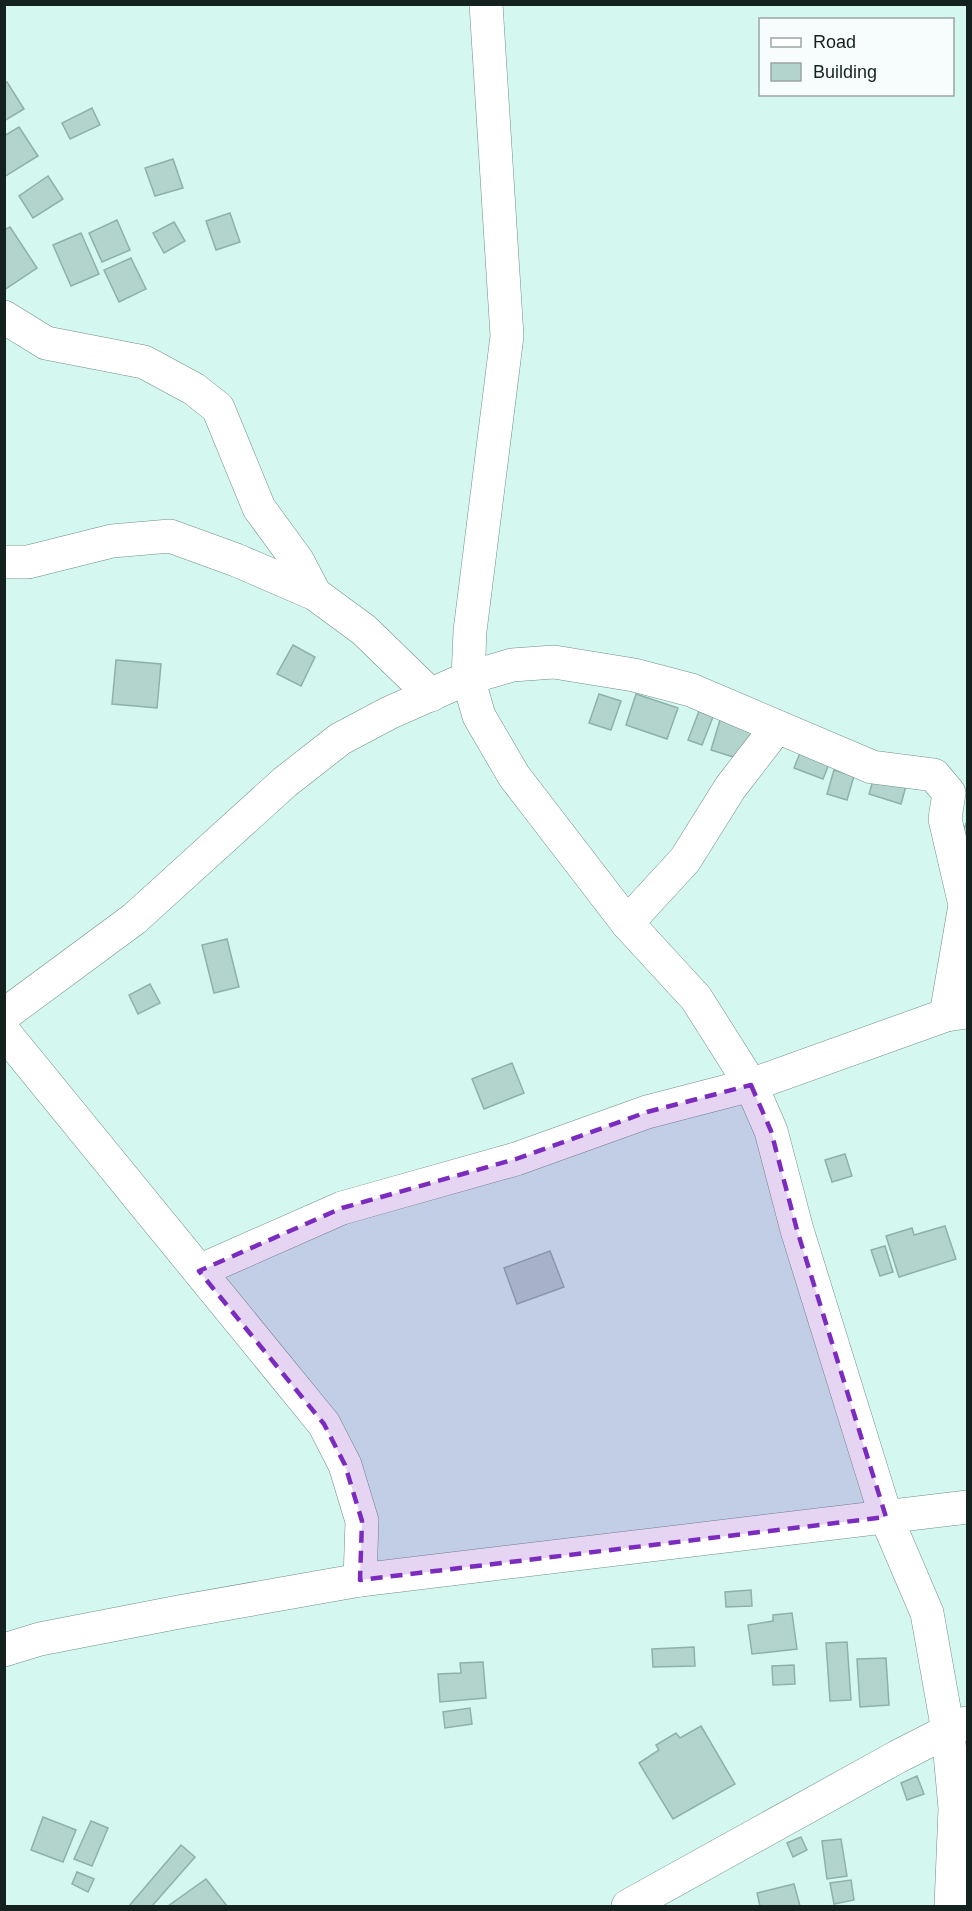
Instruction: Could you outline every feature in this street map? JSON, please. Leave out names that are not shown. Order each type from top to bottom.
[{"type":"street","points":[[486,4],[507,336],[470,631],[468,678],[479,716],[514,776],[627,923],[696,998],[751,1085],[771,1131],[797,1230],[886,1517],[927,1613],[958,1727],[951,1906]]},
{"type":"street","points":[[4,317],[46,343],[144,362],[194,389],[218,408],[259,508],[297,560],[315,594]]},
{"type":"street","points":[[4,562],[28,562],[112,541],[170,536],[236,560],[315,594],[364,630],[431,695]]},
{"type":"street","points":[[4,1015],[134,919],[285,782],[340,739],[389,713],[468,678],[512,665],[554,662],[634,675],[691,690],[872,767],[934,775],[949,793],[945,819],[964,905],[957,1013],[751,1085],[647,1112],[516,1159],[342,1208],[199,1271]]},
{"type":"street","points":[[627,923],[685,860],[730,788],[777,727]]},
{"type":"street","points":[[4,1032],[324,1424],[345,1465],[362,1521],[360,1580]]},
{"type":"street","points":[[4,1650],[40,1639],[360,1580],[968,1507]]},
{"type":"street","points":[[628,1906],[897,1757],[958,1727]]},
{"type":"highlighted area","points":[[751,1085],[771,1131],[797,1230],[886,1517],[360,1580],[362,1521],[345,1465],[324,1424],[199,1271],[342,1208],[516,1159],[647,1112]]},
{"type":"building","points":[[7,82],[24,109],[4,121],[4,84]]},
{"type":"building","points":[[92,108],[100,125],[70,139],[62,123]]},
{"type":"building","points":[[19,127],[38,156],[4,177],[4,136]]},
{"type":"building","points":[[173,159],[183,188],[155,196],[145,168]]},
{"type":"building","points":[[48,176],[63,199],[33,218],[19,196]]},
{"type":"building","points":[[230,213],[240,242],[216,250],[206,221]]},
{"type":"building","points":[[117,220],[130,250],[102,262],[89,233]]},
{"type":"building","points":[[174,222],[185,241],[164,253],[153,233]]},
{"type":"building","points":[[10,227],[37,268],[4,290],[4,230]]},
{"type":"building","points":[[81,233],[99,274],[71,286],[53,245]]},
{"type":"building","points":[[131,258],[146,289],[119,302],[104,270]]},
{"type":"building","points":[[293,645],[315,657],[301,686],[277,674]]},
{"type":"building","points":[[116,660],[161,664],[157,708],[112,704]]},
{"type":"building","points":[[599,694],[621,701],[611,730],[589,723]]},
{"type":"building","points":[[636,694],[678,708],[667,739],[626,725]]},
{"type":"building","points":[[699,711],[713,717],[702,745],[688,740]]},
{"type":"building","points":[[720,720],[755,731],[746,761],[711,750]]},
{"type":"building","points":[[800,753],[829,764],[823,779],[794,768]]},
{"type":"building","points":[[834,770],[854,776],[847,800],[827,794]]},
{"type":"building","points":[[874,777],[906,786],[901,804],[869,794]]},
{"type":"building","points":[[968,819],[968,835],[962,833]]},
{"type":"building","points":[[227,939],[239,987],[214,993],[202,945]]},
{"type":"building","points":[[150,984],[160,1003],[138,1014],[129,995]]},
{"type":"building","points":[[512,1063],[524,1093],[484,1109],[472,1079]]},
{"type":"building","points":[[845,1154],[852,1176],[832,1182],[825,1160]]},
{"type":"building","points":[[945,1226],[956,1259],[899,1277],[886,1236],[912,1228],[914,1235]]},
{"type":"building","points":[[885,1246],[893,1272],[880,1276],[871,1250]]},
{"type":"building","points":[[550,1251],[564,1287],[517,1304],[504,1268]]},
{"type":"building","points":[[751,1590],[752,1606],[726,1607],[725,1592]]},
{"type":"building","points":[[792,1613],[797,1649],[752,1654],[748,1625],[773,1621],[773,1615]]},
{"type":"building","points":[[847,1642],[851,1700],[830,1701],[826,1643]]},
{"type":"building","points":[[694,1647],[695,1666],[653,1667],[652,1649]]},
{"type":"building","points":[[886,1658],[889,1705],[860,1707],[857,1659]]},
{"type":"building","points":[[483,1662],[486,1698],[440,1702],[438,1674],[461,1673],[460,1663]]},
{"type":"building","points":[[794,1665],[795,1684],[773,1685],[772,1666]]},
{"type":"building","points":[[470,1708],[472,1724],[445,1728],[443,1712]]},
{"type":"building","points":[[701,1726],[735,1784],[673,1819],[639,1763],[659,1750],[656,1745],[676,1733],[680,1738]]},
{"type":"building","points":[[917,1776],[924,1794],[907,1800],[901,1783]]},
{"type":"building","points":[[43,1817],[76,1830],[63,1862],[31,1850]]},
{"type":"building","points":[[91,1821],[108,1828],[92,1866],[74,1859]]},
{"type":"building","points":[[801,1837],[807,1850],[793,1857],[787,1843]]},
{"type":"building","points":[[841,1839],[847,1876],[827,1879],[822,1841]]},
{"type":"building","points":[[181,1845],[195,1857],[152,1906],[129,1906]]},
{"type":"building","points":[[77,1872],[94,1879],[88,1892],[72,1884]]},
{"type":"building","points":[[206,1879],[227,1906],[168,1906]]},
{"type":"building","points":[[851,1880],[854,1900],[834,1904],[830,1883]]},
{"type":"building","points":[[794,1884],[800,1906],[760,1906],[757,1893]]}]
